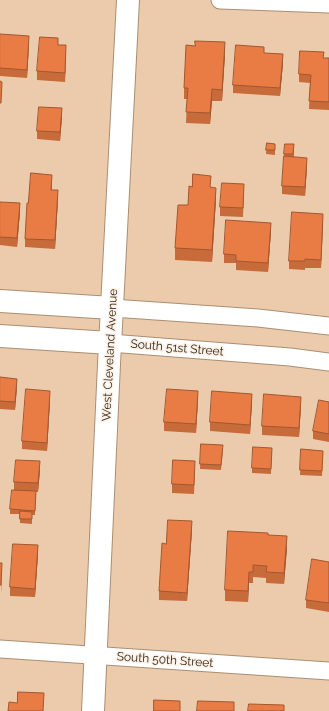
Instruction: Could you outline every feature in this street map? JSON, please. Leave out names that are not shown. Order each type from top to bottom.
[{"type":"street","name":"West Cleveland Avenue","points":[[93,711],[128,0]]},
{"type":"street","points":[[220,0],[329,4]]},
{"type":"street","points":[[0,301],[258,318],[329,326]]},
{"type":"street","name":"South 51st Street","points":[[0,336],[110,343],[329,362]]},
{"type":"street","name":"South 50th Street","points":[[0,649],[329,671]]},
{"type":"building","points":[[0,34],[29,36],[27,70],[0,68]]},
{"type":"building","points":[[40,37],[58,38],[58,45],[66,45],[65,73],[37,71]]},
{"type":"building","points":[[195,41],[225,42],[222,90],[212,89],[210,113],[186,112],[188,88],[184,88],[186,45],[195,46]]},
{"type":"building","points":[[236,45],[264,47],[264,53],[283,54],[280,88],[233,85]]},
{"type":"building","points":[[300,51],[324,52],[323,58],[329,58],[329,102],[309,101],[311,75],[299,74]]},
{"type":"building","points":[[0,81],[2,82],[1,103],[0,103]]},
{"type":"building","points":[[39,107],[62,108],[60,132],[37,131]]},
{"type":"building","points":[[267,143],[275,144],[275,150],[266,150]]},
{"type":"building","points":[[285,144],[294,144],[293,154],[284,154]]},
{"type":"building","points":[[284,156],[307,158],[305,187],[282,186]]},
{"type":"building","points":[[31,173],[52,175],[51,190],[58,190],[55,240],[25,239],[27,203]]},
{"type":"building","points":[[193,174],[211,176],[210,187],[216,188],[212,250],[175,248],[178,205],[188,205],[189,186],[192,187]]},
{"type":"building","points":[[222,183],[244,184],[243,208],[220,207]]},
{"type":"building","points":[[0,202],[20,203],[17,238],[0,237]]},
{"type":"building","points":[[292,212],[323,214],[321,260],[305,259],[305,261],[289,261]]},
{"type":"building","points":[[226,220],[271,223],[268,263],[236,261],[236,255],[224,254]]},
{"type":"building","points":[[0,377],[17,379],[15,402],[0,401]]},
{"type":"building","points":[[26,389],[50,391],[47,443],[22,441]]},
{"type":"building","points":[[167,389],[198,391],[196,424],[164,422]]},
{"type":"building","points":[[212,391],[252,394],[250,425],[210,422]]},
{"type":"building","points":[[264,394],[301,397],[299,428],[262,426]]},
{"type":"building","points":[[319,400],[329,402],[329,434],[313,431]]},
{"type":"building","points":[[201,444],[223,445],[221,465],[200,464]]},
{"type":"building","points":[[253,447],[272,448],[271,469],[252,468]]},
{"type":"building","points":[[301,449],[323,451],[322,471],[300,470]]},
{"type":"building","points":[[16,460],[40,461],[38,483],[14,482]]},
{"type":"building","points":[[173,460],[195,461],[194,485],[172,484]]},
{"type":"building","points":[[12,490],[36,491],[35,511],[10,509]]},
{"type":"building","points":[[20,511],[32,512],[32,519],[20,519]]},
{"type":"building","points":[[168,520],[192,521],[187,593],[159,591],[162,543],[166,544]]},
{"type":"building","points":[[228,531],[268,533],[268,535],[287,536],[284,573],[266,572],[267,566],[253,565],[253,572],[249,572],[248,591],[225,590]]},
{"type":"building","points":[[13,544],[38,545],[35,589],[10,587]]},
{"type":"building","points":[[312,559],[329,562],[329,603],[306,600]]},
{"type":"building","points":[[0,563],[2,563],[1,585],[0,585]]},
{"type":"building","points":[[18,692],[44,693],[43,711],[8,711],[9,702],[17,703]]},
{"type":"building","points":[[154,700],[180,701],[180,711],[154,711]]},
{"type":"building","points":[[198,701],[234,702],[234,711],[197,711]]},
{"type":"building","points":[[249,704],[284,705],[284,711],[248,711]]}]
